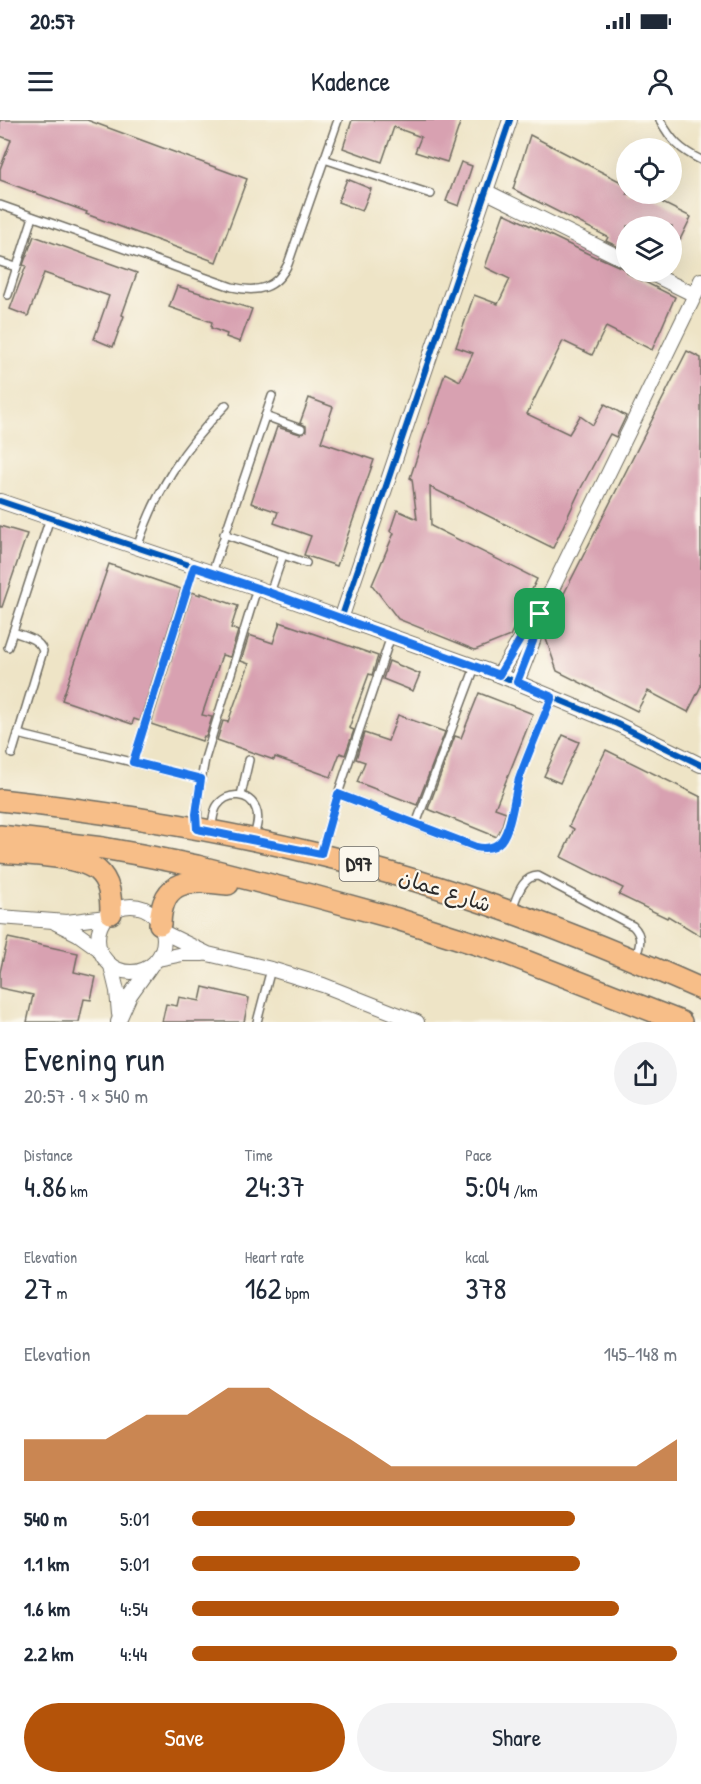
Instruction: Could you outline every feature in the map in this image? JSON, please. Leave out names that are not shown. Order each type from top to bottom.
[{"type":"main road","name":"شارع عمان","points":[[0,800],[128,816],[321,854],[418,881],[510,913],[701,989]]},
{"type":"main road","name":"شارع عمان","points":[[0,836],[104,848],[253,879],[394,918],[505,953],[681,1022]]},
{"type":"main road","points":[[0,852],[67,860],[85,864],[96,870],[105,879],[109,889],[111,901],[109,915]]},
{"type":"main road","points":[[162,928],[162,906],[170,891],[177,886],[194,882],[244,884],[253,879]]},
{"type":"street","points":[[341,619],[510,120]]},
{"type":"street","points":[[485,191],[616,256]]},
{"type":"street","points":[[517,682],[533,641],[540,614],[698,292],[701,280]]},
{"type":"street","points":[[673,282],[698,292]]},
{"type":"street","points":[[0,501],[263,590],[499,675],[636,733],[701,765]]},
{"type":"street","points":[[499,675],[524,633],[540,614]]},
{"type":"street","points":[[0,916],[54,922],[80,922],[109,915],[126,907],[136,907],[154,915],[162,928],[164,941],[154,962],[136,984],[119,1019]]},
{"type":"street","points":[[109,915],[100,927],[98,939],[99,949],[111,966],[117,991],[119,1019]]},
{"type":"street","points":[[54,922],[78,934],[99,949]]},
{"type":"street","points":[[162,928],[208,954]]},
{"type":"street","points":[[111,966],[129,972],[138,972],[154,962],[183,954],[208,954],[271,969],[341,992],[417,1022]]},
{"type":"lane","points":[[0,205],[232,287],[257,290],[273,283],[285,272],[338,120]]},
{"type":"lane","points":[[660,120],[670,138],[685,152],[701,160]]},
{"type":"lane","points":[[324,159],[431,194]]},
{"type":"lane","points":[[8,295],[33,217]]},
{"type":"lane","points":[[0,262],[16,267]]},
{"type":"lane","points":[[212,573],[272,396]]},
{"type":"lane","points":[[137,548],[145,524],[166,480],[193,440],[226,405]]},
{"type":"lane","points":[[266,416],[301,429]]},
{"type":"lane","points":[[8,647],[50,518]]},
{"type":"lane","points":[[224,534],[306,563]]},
{"type":"lane","points":[[203,830],[196,814],[206,759],[263,590],[283,555]]},
{"type":"lane","points":[[133,762],[194,567]]},
{"type":"lane","points":[[12,754],[43,651],[42,646],[35,640],[14,632]]},
{"type":"lane","points":[[321,854],[338,794],[391,636]]},
{"type":"lane","points":[[416,824],[475,667]]},
{"type":"lane","points":[[338,794],[482,849],[495,846],[500,842],[507,827],[521,773],[552,697]]},
{"type":"lane","points":[[18,734],[201,779]]},
{"type":"lane","points":[[241,795],[249,760]]},
{"type":"lane","points":[[203,830],[219,803],[228,796],[241,795],[252,801],[258,812],[254,840]]},
{"type":"lane","points":[[510,913],[525,880],[531,876],[538,876],[633,926],[640,938],[634,962]]},
{"type":"lane","points":[[257,1022],[271,969]]},
{"type":"building","points":[[0,120],[87,120],[247,179],[216,262],[0,180],[0,169],[11,140],[0,136]]},
{"type":"building","points":[[352,120],[461,120],[447,162],[415,152],[421,137],[394,127],[382,162],[343,148]]},
{"type":"building","points":[[530,135],[616,179],[616,204],[665,204],[691,217],[682,235],[682,216],[616,216],[616,246],[606,241],[608,237],[513,189]]},
{"type":"building","points":[[461,162],[472,166],[459,206],[446,201]]},
{"type":"building","points":[[347,179],[371,189],[362,211],[338,202]]},
{"type":"building","points":[[504,213],[616,265],[616,282],[645,282],[675,297],[652,350],[606,327],[592,355],[563,341],[527,414],[569,434],[580,416],[593,425],[605,404],[626,416],[616,437],[610,434],[553,548],[430,487],[431,526],[537,579],[510,636],[475,650],[398,619],[372,585],[394,533],[390,531],[397,510],[417,519],[412,479],[410,478],[445,373],[460,381],[473,353],[456,347],[474,295],[498,304],[510,279],[485,267]]},
{"type":"building","points":[[34,236],[137,273],[113,347],[94,339],[109,296],[44,273],[28,316],[10,309]]},
{"type":"building","points":[[177,286],[252,309],[240,342],[211,328],[212,322],[169,307]]},
{"type":"building","points":[[687,351],[701,358],[701,686],[688,712],[648,691],[637,711],[557,671],[544,633]]},
{"type":"building","points":[[309,398],[333,407],[321,442],[374,460],[337,566],[304,555],[311,536],[274,523],[278,512],[251,503],[277,427],[300,434],[306,431],[306,426],[300,423]]},
{"type":"building","points":[[0,526],[27,534],[2,607],[0,607]]},
{"type":"building","points":[[109,564],[181,589],[140,721],[134,719],[132,724],[62,700]]},
{"type":"building","points":[[192,592],[238,606],[231,628],[238,631],[230,657],[222,655],[202,715],[212,717],[206,737],[204,736],[202,741],[151,724]]},
{"type":"building","points":[[280,622],[378,656],[349,728],[354,730],[345,755],[340,753],[331,777],[217,740],[223,721],[228,722],[249,664],[241,661],[249,635],[273,643]]},
{"type":"building","points":[[389,661],[420,674],[413,691],[383,679]]},
{"type":"building","points":[[479,693],[533,714],[495,808],[506,812],[497,837],[428,809],[455,736],[461,738]]},
{"type":"building","points":[[398,715],[445,732],[417,805],[357,782],[365,762],[356,759],[364,733],[388,741]]},
{"type":"building","points":[[563,735],[579,742],[560,783],[544,776]]},
{"type":"building","points":[[606,750],[701,797],[701,936],[668,916],[667,918],[619,895],[623,888],[561,857],[574,829],[569,826]]},
{"type":"building","points":[[8,938],[78,953],[74,972],[96,977],[91,1000],[84,999],[79,1022],[27,1022],[33,995],[0,988],[0,972]]},
{"type":"building","points":[[203,987],[249,998],[244,1022],[162,1022],[166,1004],[177,1006],[179,997],[200,1001]]},
{"type":"cycle path","points":[[341,619],[510,120]]},
{"type":"cycle path","points":[[0,501],[257,588],[499,675],[617,724],[701,765]]},
{"type":"route","points":[[194,567],[499,675],[513,649],[540,614],[533,641],[517,682],[552,697],[519,780],[504,837],[495,846],[482,849],[338,794],[321,854],[197,829],[196,814],[201,779],[133,762],[194,567]]}]
